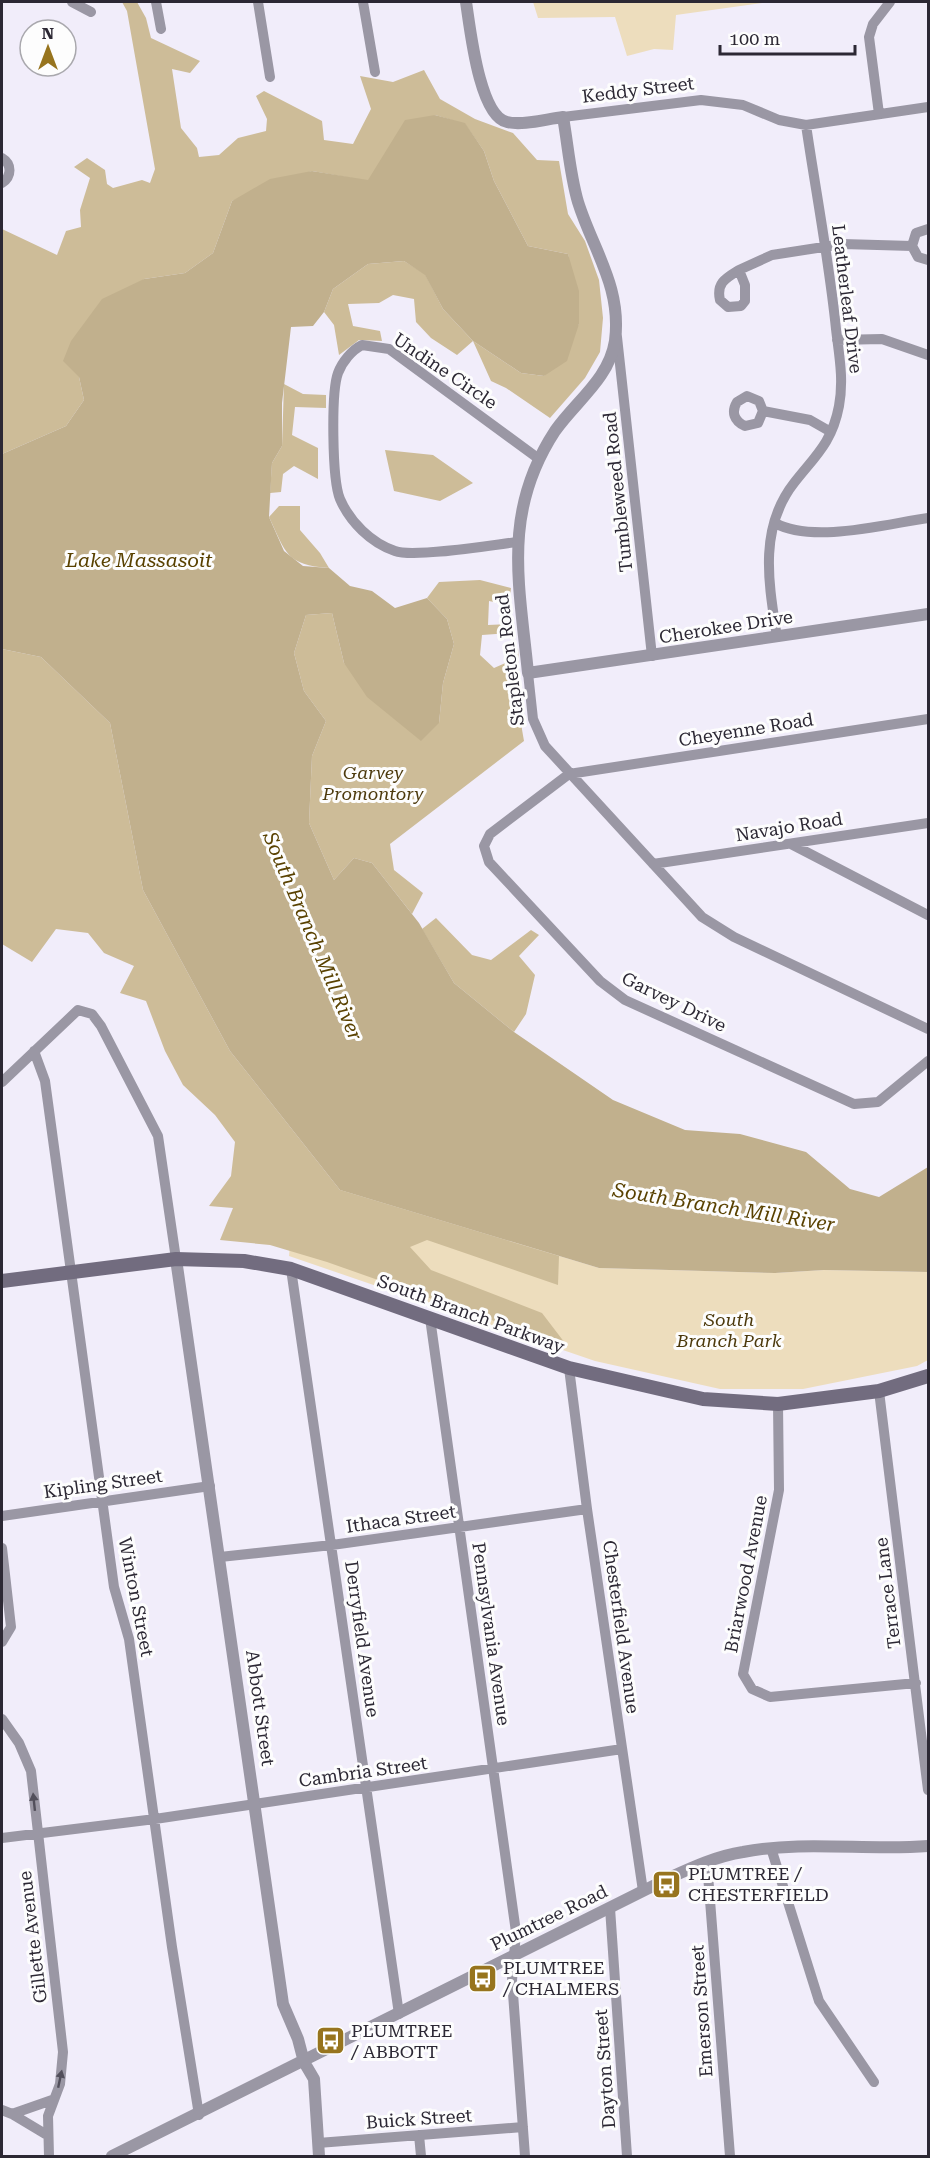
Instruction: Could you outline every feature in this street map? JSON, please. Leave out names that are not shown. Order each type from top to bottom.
[{"type":"main road","name":"South Branch Parkway","points":[[2,1281],[176,1259],[244,1261],[291,1269],[570,1368],[703,1399],[778,1404],[879,1391],[928,1376]]},
{"type":"street","points":[[72,2],[91,12]]},
{"type":"street","points":[[156,2],[161,29]]},
{"type":"street","points":[[258,2],[270,77]]},
{"type":"street","points":[[363,2],[375,72]]},
{"type":"street","name":"Keddy Street","points":[[466,2],[484,95],[494,114],[509,123],[701,100],[743,105],[779,120],[806,125],[928,107]]},
{"type":"street","points":[[879,114],[869,40],[873,24],[890,2]]},
{"type":"street","name":"Stapleton Road","points":[[563,117],[576,195],[606,269],[616,324],[614,345],[607,367],[568,412],[539,459],[523,503],[517,542],[528,673],[537,732],[544,746],[569,774],[712,925],[928,1029]]},
{"type":"street","name":"Leatherleaf Drive","points":[[777,637],[767,560],[775,523],[789,490],[813,464],[831,432],[842,388],[826,248],[806,125]]},
{"type":"street","points":[[2,158],[8,164],[10,171],[8,178],[2,183]]},
{"type":"street","points":[[928,229],[916,233],[912,246],[918,257],[928,260]]},
{"type":"street","points":[[739,270],[772,255],[849,244],[912,246]]},
{"type":"street","name":"Tumbleweed Road","points":[[616,324],[652,656]]},
{"type":"street","points":[[837,340],[882,339],[928,355]]},
{"type":"street","name":"Undine Circle","points":[[517,542],[402,553],[379,544],[363,532],[345,509],[336,485],[334,397],[339,371],[353,351],[362,345],[389,350],[539,459]]},
{"type":"street","points":[[763,411],[810,420],[831,432]]},
{"type":"street","points":[[775,523],[800,532],[832,531],[928,518]]},
{"type":"street","name":"Cherokee Drive","points":[[528,673],[928,615]]},
{"type":"street","name":"Cheyenne Road","points":[[569,774],[928,719]]},
{"type":"street","name":"Garvey Drive","points":[[569,774],[490,834],[485,841],[485,854],[606,987],[625,1000],[854,1104],[878,1102],[928,1061]]},
{"type":"street","name":"Navajo Road","points":[[653,864],[928,823]]},
{"type":"street","points":[[791,843],[928,915]]},
{"type":"street","points":[[2,1082],[78,1010],[92,1014],[101,1026],[158,1136],[176,1259]]},
{"type":"street","name":"Winton Street","points":[[34,1051],[45,1081],[115,1594],[129,1640],[172,1947],[199,2115]]},
{"type":"street","name":"Abbott Street","points":[[176,1259],[283,2004],[298,2039],[304,2062],[314,2079],[319,2157]]},
{"type":"street","name":"Derryfield Avenue","points":[[291,1269],[399,2014]]},
{"type":"street","name":"Pennsylvania Avenue","points":[[430,1318],[516,1932],[512,1980],[525,2157]]},
{"type":"street","name":"Chesterfield Avenue","points":[[570,1368],[587,1509],[643,1891]]},
{"type":"street","name":"Terrace Lane","points":[[879,1391],[928,1790]]},
{"type":"street","name":"Briarwood Avenue","points":[[778,1404],[779,1490],[743,1674],[752,1689],[770,1697],[916,1683]]},
{"type":"street","name":"Kipling Street","points":[[2,1516],[210,1486]]},
{"type":"street","name":"Ithaca Street","points":[[220,1557],[332,1545],[587,1509]]},
{"type":"street","points":[[2,1548],[11,1627],[2,1642]]},
{"type":"street","name":"Gillette Avenue","points":[[2,1719],[6,1733],[24,1751],[31,1771],[63,2052],[60,2085],[52,2100],[47,2135],[48,2157]]},
{"type":"street","name":"Cambria Street","points":[[2,1838],[155,1819],[622,1749]]},
{"type":"street","name":"Plumtree Road","points":[[112,2157],[643,1891],[707,1862],[742,1852],[771,1848],[928,1846]]},
{"type":"street","points":[[771,1848],[819,2001],[874,2082]]},
{"type":"street","name":"Emerson Street","points":[[707,1862],[730,2157]]},
{"type":"street","name":"Dayton Street","points":[[610,1908],[627,2157]]},
{"type":"street","points":[[7,2112],[52,2100]]},
{"type":"street","points":[[7,2112],[47,2135]]},
{"type":"street","name":"Buick Street","points":[[318,2143],[523,2127]]},
{"type":"street","points":[[419,2135],[421,2157]]},
{"type":"green space","points":[[122,2],[137,2],[146,18],[151,38],[200,61],[190,73],[172,69],[181,128],[197,148],[199,157],[219,155],[238,138],[266,131],[267,119],[256,96],[264,91],[322,121],[324,140],[353,144],[371,109],[360,76],[393,82],[424,70],[440,99],[475,119],[513,133],[537,160],[559,161],[568,214],[585,241],[599,280],[603,318],[600,352],[585,378],[550,418],[506,388],[491,381],[473,341],[521,373],[544,376],[579,324],[568,254],[528,246],[494,181],[484,151],[465,124],[435,115],[368,181],[312,171],[232,201],[213,253],[185,273],[144,279],[79,377],[84,400],[66,426],[2,454],[2,229],[57,255],[66,231],[81,227],[80,210],[90,178],[74,167],[87,158],[105,170],[107,184],[113,188],[142,180],[150,183],[155,169],[127,11]]},
{"type":"green space","points":[[533,2],[769,2],[676,15],[673,50],[654,49],[627,56],[615,17],[538,18]]},
{"type":"green space","points":[[404,261],[425,274],[443,309],[473,341],[457,355],[431,338],[416,322],[414,299],[393,295],[379,303],[348,304],[353,326],[380,331],[382,341],[359,340],[339,355],[334,325],[324,312],[333,289],[368,264]]},
{"type":"green space","points":[[284,384],[303,394],[326,395],[326,408],[295,407],[292,435],[318,448],[318,479],[294,466],[283,474],[281,492],[270,493],[272,463],[282,446]]},
{"type":"green space","points":[[385,450],[433,455],[473,483],[440,501],[394,491]]},
{"type":"green space","points":[[279,506],[300,506],[300,530],[320,553],[329,568],[304,564],[289,555],[269,517]]},
{"type":"green space","name":"Garvey Promontory","points":[[480,580],[511,588],[509,605],[489,601],[488,625],[512,624],[510,633],[482,635],[480,655],[494,668],[512,660],[518,648],[520,707],[524,741],[390,844],[394,870],[423,893],[412,914],[372,863],[354,858],[334,880],[309,823],[312,756],[326,721],[304,691],[294,653],[306,615],[332,613],[344,663],[439,723],[443,683],[454,644],[447,619],[427,598],[439,582]]},
{"type":"green space","points":[[2,649],[41,657],[110,723],[143,890],[230,1051],[340,1190],[559,1256],[558,1285],[427,1240],[410,1247],[431,1270],[542,1313],[568,1347],[327,1262],[270,1245],[220,1240],[233,1208],[209,1206],[231,1176],[235,1142],[215,1115],[183,1085],[165,1051],[146,1001],[120,993],[134,966],[104,953],[88,933],[56,929],[32,962],[2,944]]},
{"type":"green space","points":[[436,918],[472,955],[491,960],[531,930],[539,935],[519,956],[535,975],[526,1014],[514,1032],[454,983],[422,929]]},
{"type":"green space","name":"South Branch Park","points":[[340,1190],[599,1268],[775,1273],[824,1270],[928,1272],[928,1360],[917,1366],[803,1389],[720,1389],[595,1361],[289,1256],[293,1209]]},
{"type":"water","name":"Lake Massasoit","points":[[435,115],[465,123],[484,151],[494,181],[528,246],[568,254],[579,291],[579,324],[567,361],[544,376],[521,373],[473,341],[443,309],[425,275],[404,261],[368,264],[333,289],[324,312],[313,326],[291,327],[282,403],[282,446],[272,463],[269,517],[284,551],[303,566],[329,568],[350,586],[372,591],[395,608],[427,598],[447,619],[454,644],[443,683],[439,723],[421,741],[367,697],[344,663],[332,613],[306,615],[294,653],[304,691],[326,721],[312,756],[309,823],[334,880],[354,858],[372,863],[419,923],[454,983],[514,1032],[613,1100],[685,1130],[740,1134],[806,1152],[850,1189],[879,1197],[928,1167],[928,1272],[824,1270],[775,1273],[599,1268],[340,1190],[230,1051],[143,890],[110,723],[41,657],[2,649],[2,454],[66,426],[84,400],[79,377],[63,361],[71,341],[102,299],[144,279],[185,273],[213,253],[232,201],[270,179],[312,171],[368,180],[405,120]]},
{"type":"place","name":"PLUMTREE / CHESTERFIELD","points":[[667,1884]]},
{"type":"place","name":"PLUMTREE / CHALMERS","points":[[482,1978]]},
{"type":"place","name":"PLUMTREE / ABBOTT","points":[[330,2041]]},
{"type":"water label","name":"South Branch Mill River","points":[[313,936]]},
{"type":"water label","name":"South Branch Mill River","points":[[724,1207]]}]
